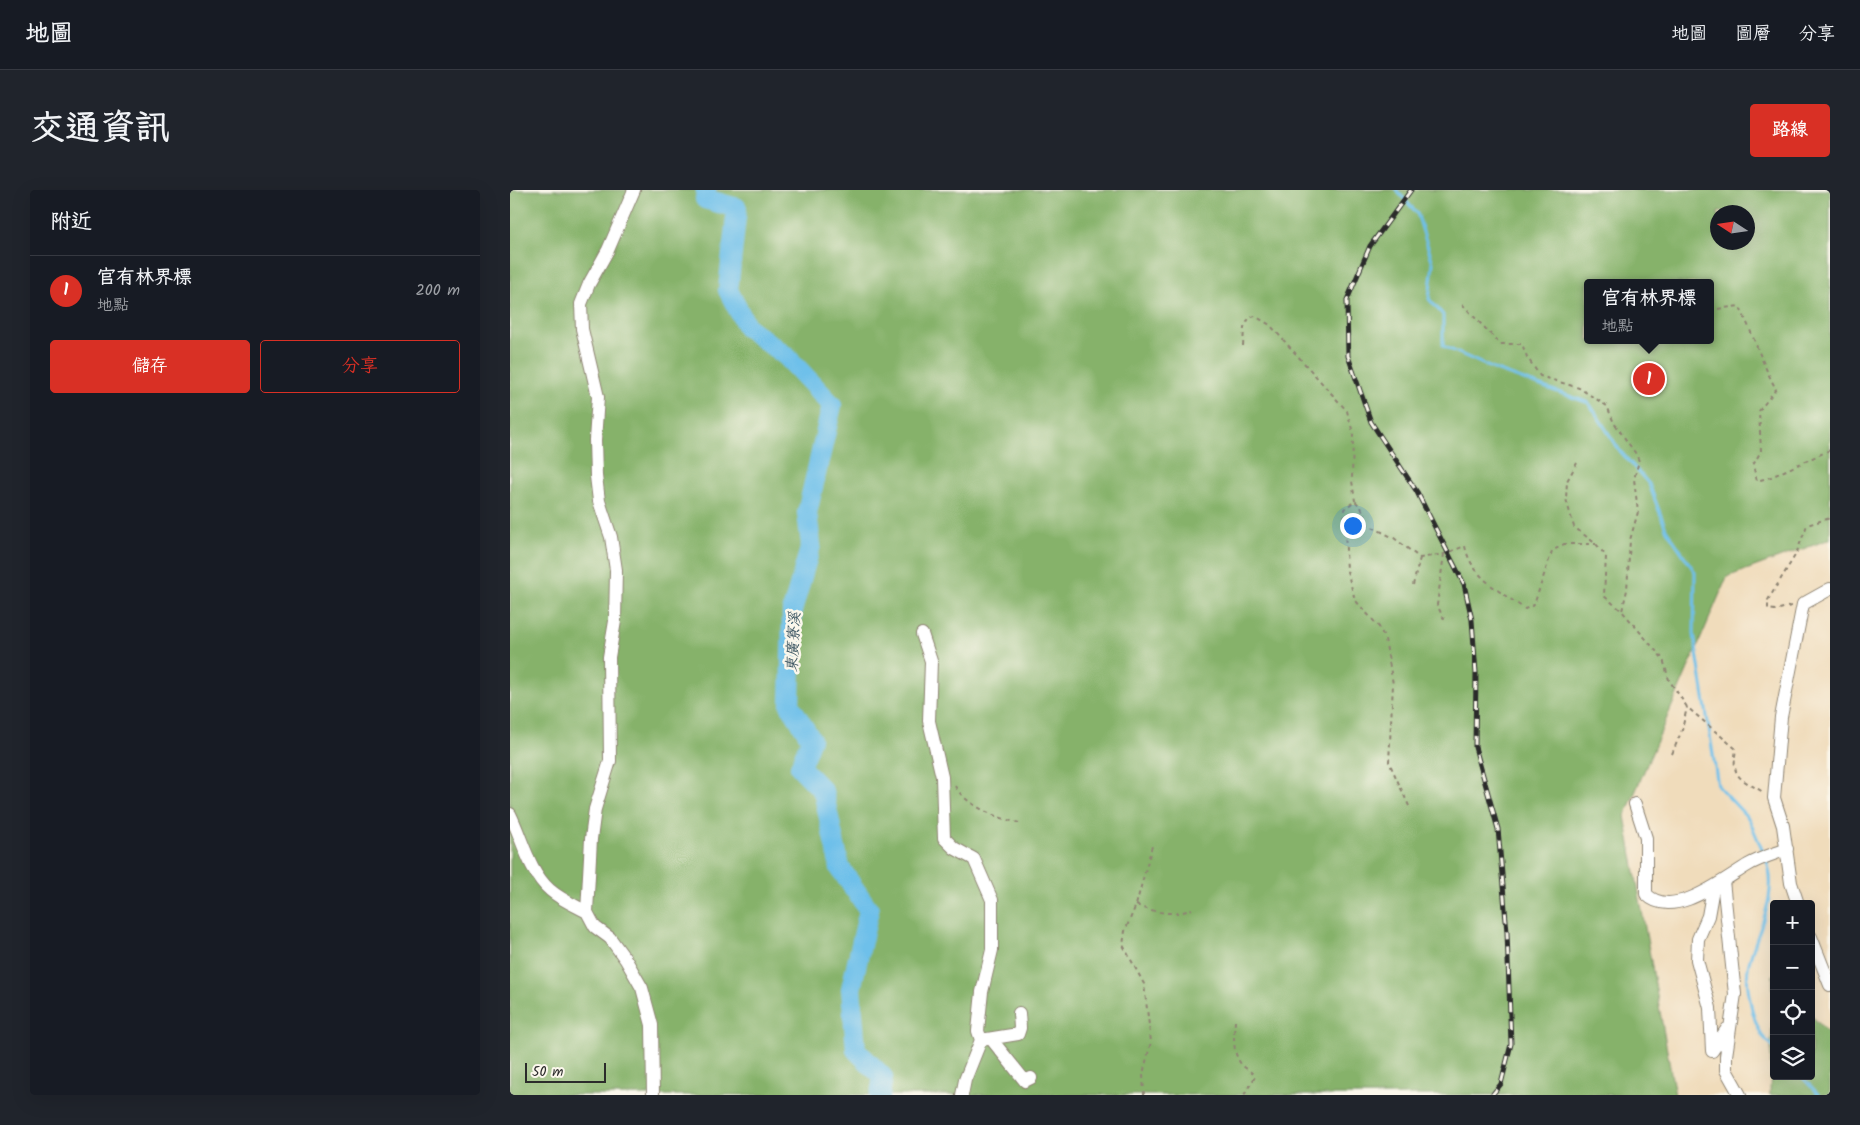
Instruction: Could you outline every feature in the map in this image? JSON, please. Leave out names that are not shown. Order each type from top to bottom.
[{"type":"street","points":[[634,190],[608,250],[589,284],[581,304],[582,329],[598,398],[595,440],[599,501],[611,537],[616,570],[615,621],[609,657],[610,761],[595,809],[591,839],[587,912],[594,927],[610,938],[626,960],[642,988],[652,1026],[653,1095]]},
{"type":"street","points":[[1797,900],[1792,883],[1787,849],[1774,798],[1781,717],[1803,604],[1830,589]]},
{"type":"street","points":[[922,634],[931,661],[929,721],[942,777],[944,838],[954,848],[974,859],[992,900],[992,950],[982,992],[978,1030],[1026,1081],[1031,1078]]},
{"type":"street","points":[[1635,804],[1646,838],[1646,894],[1654,901],[1672,904],[1718,884],[1750,864],[1787,849]]},
{"type":"street","points":[[510,814],[534,871],[550,890],[587,912]]},
{"type":"street","points":[[1718,884],[1735,994],[1726,1070],[1740,1095]]},
{"type":"street","points":[[1718,884],[1708,916],[1698,939],[1697,953],[1710,1008],[1712,1051],[1730,1024]]},
{"type":"street","points":[[1815,945],[1830,984]]},
{"type":"street","points":[[987,1040],[1018,1034],[1020,1028],[1019,1013]]},
{"type":"street","points":[[962,1095],[965,1080],[987,1040]]},
{"type":"path","points":[[1462,304],[1500,344],[1522,344],[1527,357],[1540,376],[1579,388],[1607,406],[1614,423],[1636,454],[1639,461],[1634,479],[1638,512],[1630,540],[1627,590],[1622,611]]},
{"type":"path","points":[[1714,309],[1739,306],[1750,328],[1761,363],[1776,389],[1759,412],[1762,451],[1753,465],[1757,481],[1771,477],[1830,450]]},
{"type":"path","points":[[1243,346],[1249,318],[1256,316],[1270,325],[1347,411],[1353,433],[1352,481],[1355,501],[1360,507],[1368,525],[1394,538],[1420,558],[1444,554],[1466,546],[1467,557],[1480,577],[1524,609],[1534,605],[1552,551],[1564,544],[1596,544]]},
{"type":"path","points":[[1577,463],[1567,480],[1566,499],[1574,527],[1596,544],[1606,556],[1604,596],[1622,611],[1663,658],[1669,680],[1687,707],[1736,749],[1733,766],[1738,777],[1774,798]]},
{"type":"path","points":[[1355,501],[1344,509],[1347,571],[1355,600],[1379,627],[1385,639],[1393,684],[1390,762],[1409,806]]},
{"type":"path","points":[[1803,604],[1775,610],[1768,609],[1768,600],[1796,554],[1807,525],[1830,518]]},
{"type":"path","points":[[1444,554],[1437,605],[1446,623]]},
{"type":"path","points":[[1413,585],[1420,558]]},
{"type":"path","points":[[1672,754],[1682,730],[1687,707]]},
{"type":"path","points":[[942,777],[950,778],[961,796],[1005,820],[1020,824]]},
{"type":"path","points":[[1144,1095],[1143,1074],[1151,1042],[1144,984],[1123,945],[1125,931],[1136,905],[1152,846]]},
{"type":"path","points":[[1136,905],[1157,913],[1192,910]]},
{"type":"path","points":[[1235,1021],[1236,1056],[1242,1066],[1251,1070],[1255,1076],[1244,1095]]},
{"type":"green space","points":[[510,190],[1830,190],[1830,539],[1727,577],[1625,816],[1675,1095],[510,1095]]},
{"type":"green space","points":[[1815,1019],[1830,1035],[1830,1095],[1770,1095],[1770,1080],[1815,1080]]},
{"type":"waterway","name":"東廣寮溪","points":[[706,190],[705,199],[737,208],[728,290],[747,327],[786,356],[832,405],[807,513],[811,545],[792,611],[790,705],[811,739],[800,767],[823,791],[840,868],[869,910],[851,989],[856,1050],[883,1077],[880,1095]]},
{"type":"waterway","points":[[1396,190],[1417,213],[1433,263],[1429,299],[1443,315],[1443,346],[1496,370],[1589,403],[1620,451],[1649,484],[1666,529],[1695,572],[1694,634],[1718,786],[1749,819],[1764,854]]},
{"type":"waterway","points":[[1766,860],[1770,873],[1769,899],[1749,963],[1748,979],[1752,1009],[1758,1027],[1762,1036],[1770,1044]]},
{"type":"waterway","points":[[1805,1080],[1819,1095]]},
{"type":"railway","points":[[1411,190],[1370,246],[1347,300],[1348,356],[1371,422],[1417,492],[1464,584],[1472,620],[1476,673],[1475,747],[1498,829],[1507,932],[1511,1044],[1501,1084],[1492,1095]]},
{"type":"place","name":"官有林界標","points":[[1649,379]]}]
